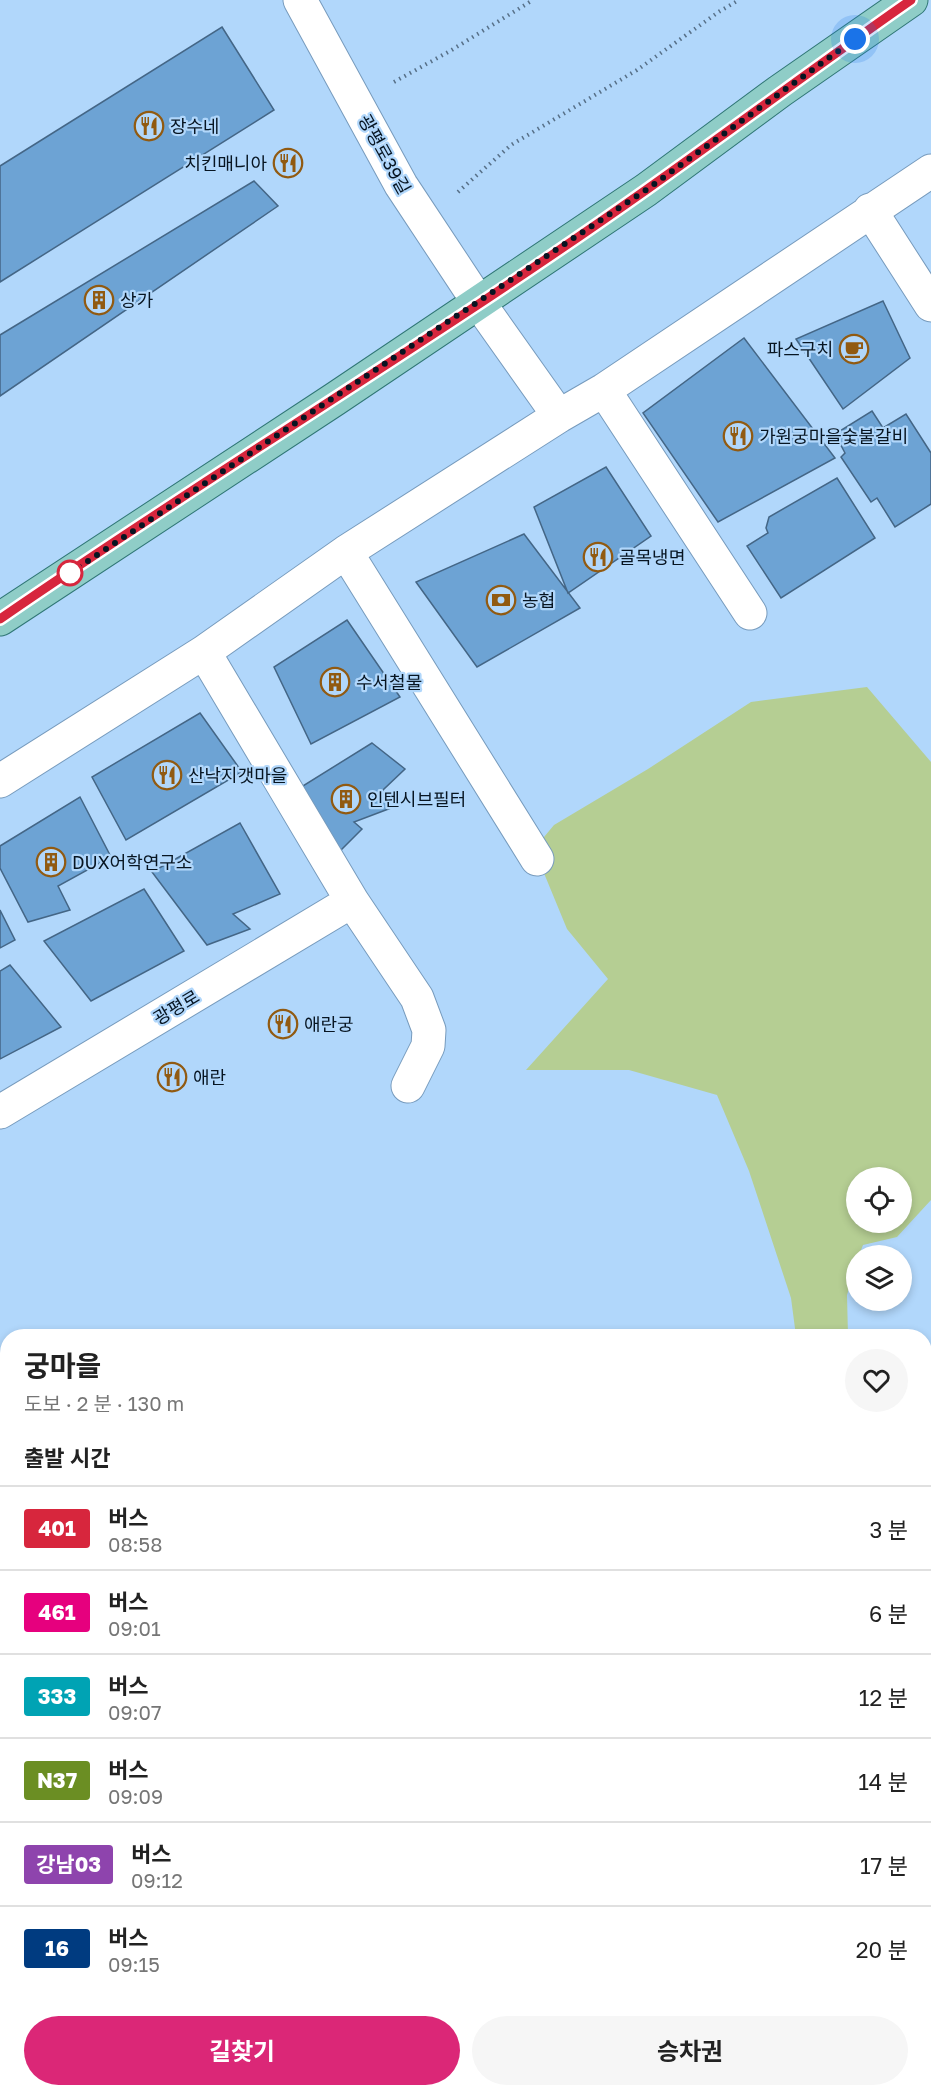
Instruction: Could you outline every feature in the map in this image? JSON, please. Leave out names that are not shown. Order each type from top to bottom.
[{"type":"main road","points":[[0,619],[646,190],[780,91],[911,0]]},
{"type":"street","name":"광평로39길","points":[[300,0],[401,185],[478,303],[559,416]]},
{"type":"street","points":[[0,781],[204,652],[346,552],[559,416],[604,390],[931,171]]},
{"type":"street","points":[[870,210],[931,305]]},
{"type":"street","points":[[604,390],[750,613]]},
{"type":"street","points":[[346,552],[537,859]]},
{"type":"street","points":[[204,652],[352,901],[417,998],[429,1030],[428,1046],[408,1086]]},
{"type":"street","name":"광평로","points":[[0,1113],[352,901]]},
{"type":"path","points":[[392,83],[450,51],[533,0]]},
{"type":"path","points":[[452,196],[511,145],[637,70],[739,0]]},
{"type":"green space","points":[[867,687],[931,762],[931,1200],[912,1221],[912,1167],[846,1167],[846,1233],[901,1233],[897,1237],[863,1245],[846,1245],[848,1329],[795,1329],[791,1298],[749,1171],[717,1095],[629,1070],[526,1070],[608,979],[567,929],[534,849],[554,825],[648,769],[751,702]]},
{"type":"building","points":[[222,27],[274,110],[0,282],[0,166]]},
{"type":"building","name":"상가","points":[[254,181],[278,206],[0,396],[0,335]]},
{"type":"building","name":"파스구치","points":[[883,301],[910,358],[843,409],[796,339]]},
{"type":"building","name":"가원궁마을숯불갈비","points":[[744,338],[835,458],[718,522],[643,413]]},
{"type":"building","points":[[872,411],[883,428],[906,414],[931,453],[931,504],[895,527],[877,498],[871,502],[841,457],[845,453],[835,434]]},
{"type":"building","points":[[872,411],[883,428],[906,414],[931,453],[931,504],[895,527],[877,498],[871,502],[841,457],[845,453],[835,434]]},
{"type":"building","points":[[606,467],[651,536],[568,593],[534,507]]},
{"type":"building","points":[[837,478],[875,538],[781,598],[747,546],[768,533],[766,528],[769,517]]},
{"type":"building","name":"농협","points":[[524,534],[580,608],[477,667],[416,582]]},
{"type":"building","name":"수서철물","points":[[347,620],[400,697],[311,744],[274,667]]},
{"type":"building","name":"산낙지갯마을","points":[[200,713],[242,772],[126,840],[92,777]]},
{"type":"building","name":"인텐시브필터","points":[[372,743],[405,769],[383,790],[391,808],[354,822],[362,829],[337,854],[298,789]]},
{"type":"building","name":"DUX어학연구소","points":[[80,797],[111,857],[58,886],[70,910],[28,922],[0,868],[0,846]]},
{"type":"building","points":[[240,823],[280,894],[233,914],[250,929],[207,945],[152,872]]},
{"type":"building","points":[[144,889],[184,951],[91,1001],[44,941]]},
{"type":"building","points":[[0,910],[15,940],[0,948]]},
{"type":"building","points":[[10,965],[61,1027],[0,1059],[0,971]]},
{"type":"bus line","name":"401","points":[[0,619],[335,399],[646,190],[780,91],[911,0]]},
{"type":"place","name":"장수네","points":[[149,126]]},
{"type":"place","name":"치킨매니아","points":[[288,163]]},
{"type":"place","name":"상가","points":[[99,300]]},
{"type":"place","name":"파스구치","points":[[854,349]]},
{"type":"place","name":"가원궁마을숯불갈비","points":[[738,436]]},
{"type":"place","name":"골목냉면","points":[[598,557]]},
{"type":"place","name":"농협","points":[[501,600]]},
{"type":"place","name":"수서철물","points":[[335,682]]},
{"type":"place","name":"산낙지갯마을","points":[[167,775]]},
{"type":"place","name":"인텐시브필터","points":[[346,799]]},
{"type":"place","name":"DUX어학연구소","points":[[51,862]]},
{"type":"place","name":"애란궁","points":[[283,1024]]},
{"type":"place","name":"애란","points":[[172,1077]]},
{"type":"route","points":[[70,573],[335,399],[646,190],[855,39]]}]
